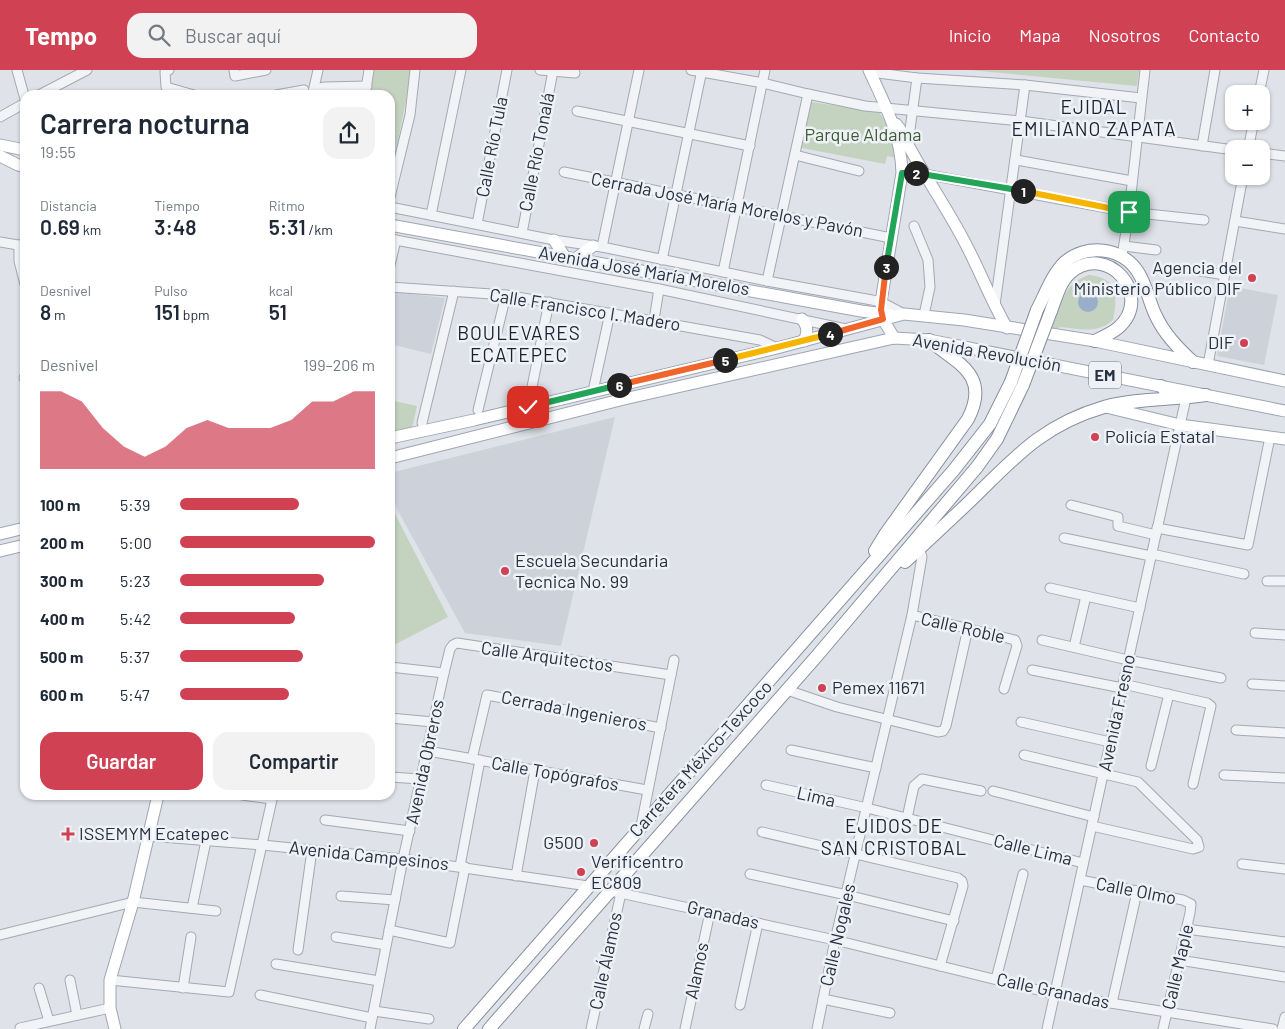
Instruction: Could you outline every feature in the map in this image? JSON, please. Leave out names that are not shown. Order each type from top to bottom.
[{"type":"highway","points":[[858,580],[953,472],[990,424],[1017,384],[1037,310],[1056,273],[1064,263],[1087,251],[1101,250],[1120,256],[1130,263],[1138,273],[1156,316],[1168,336],[1193,362]]},
{"type":"highway","points":[[876,589],[911,544],[977,468],[997,439],[1017,384],[1062,284],[1069,274],[1079,267],[1096,263],[1114,269],[1126,280],[1130,290],[1131,301],[1126,319],[1119,327],[1095,341]]},
{"type":"highway","points":[[858,580],[886,533],[968,420],[974,404],[975,390],[969,372],[962,364],[929,340]]},
{"type":"highway","points":[[1161,386],[1180,398]]},
{"type":"highway","points":[[876,589],[1010,461],[1032,442],[1058,426],[1081,414],[1106,406],[1206,395]]},
{"type":"highway","name":"Carretera México-Texcoco","points":[[464,1029],[858,580]]},
{"type":"highway","name":"Carretera México-Texcoco","points":[[489,1029],[616,892],[787,690],[876,589]]},
{"type":"main road","points":[[869,71],[893,121],[902,160],[902,173],[891,238],[882,312],[894,338]]},
{"type":"main road","points":[[893,121],[900,129],[964,241],[1007,328]]},
{"type":"main road","points":[[0,145],[20,149]]},
{"type":"main road","points":[[0,156],[20,166]]},
{"type":"main road","points":[[902,173],[924,174]]},
{"type":"main road","name":"Avenida José María Morelos","points":[[395,226],[570,258],[901,314]]},
{"type":"main road","points":[[554,240],[570,258],[598,246]]},
{"type":"main road","points":[[395,437],[777,348],[848,329],[882,312]]},
{"type":"main road","name":"Avenida Revolución","points":[[901,314],[924,315],[1095,341],[1193,362]]},
{"type":"main road","points":[[802,319],[807,326],[808,334],[804,341]]},
{"type":"main road","name":"Avenida Revolución","points":[[395,457],[624,400],[894,338],[929,340],[1206,395]]},
{"type":"main road","name":"EM","points":[[1193,362],[1285,381]]},
{"type":"main road","name":"EM","points":[[1206,395],[1285,411]]},
{"type":"main road","points":[[1106,406],[1180,426],[1285,439]]},
{"type":"main road","points":[[0,534],[20,529]]},
{"type":"main road","points":[[0,551],[20,546]]},
{"type":"main road","points":[[115,1029],[110,1008],[110,980],[133,902],[157,800]]},
{"type":"street","points":[[17,70],[23,90]]},
{"type":"street","points":[[46,90],[68,75],[87,70]]},
{"type":"street","points":[[170,70],[165,72],[166,88],[174,90]]},
{"type":"street","points":[[235,73],[266,70]]},
{"type":"street","points":[[310,90],[318,70]]},
{"type":"street","points":[[314,90],[325,87],[366,90],[369,70]]},
{"type":"street","points":[[395,176],[410,115],[415,70]]},
{"type":"street","points":[[431,215],[461,70]]},
{"type":"street","name":"Calle Río Tula","points":[[477,224],[507,70]]},
{"type":"street","points":[[540,70],[575,73]]},
{"type":"street","points":[[598,246],[616,183],[639,70]]},
{"type":"street","points":[[691,70],[888,109],[1022,121],[1225,149]]},
{"type":"street","points":[[724,272],[765,70]]},
{"type":"street","points":[[1145,70],[1129,212],[1123,248],[1156,250]]},
{"type":"street","points":[[1202,146],[1215,70]]},
{"type":"street","points":[[1261,85],[1264,70]]},
{"type":"street","name":"Calle Río Tonalá","points":[[522,233],[553,71]]},
{"type":"street","points":[[662,260],[702,71]]},
{"type":"street","points":[[869,71],[916,78],[1025,85],[1141,98]]},
{"type":"street","points":[[908,144],[916,78]]},
{"type":"street","points":[[995,307],[1022,121],[1025,85]]},
{"type":"street","points":[[767,281],[808,94]]},
{"type":"street","points":[[0,117],[20,106]]},
{"type":"street","points":[[577,110],[750,146]]},
{"type":"street","points":[[1270,154],[1285,156]]},
{"type":"street","points":[[795,155],[859,171]]},
{"type":"street","points":[[1016,160],[1132,182]]},
{"type":"street","name":"Cerrada José María Morelos y Pavón","points":[[564,172],[891,238]]},
{"type":"street","points":[[924,174],[1129,212],[1204,220]]},
{"type":"street","points":[[1208,365],[1241,185]]},
{"type":"street","points":[[395,208],[554,240],[598,246],[767,281],[882,312]]},
{"type":"street","points":[[1235,221],[1285,229]]},
{"type":"street","points":[[914,226],[928,260],[930,287],[924,315]]},
{"type":"street","name":"Avenida José María Morelos","points":[[395,240],[659,289],[848,329]]},
{"type":"street","points":[[0,242],[20,245]]},
{"type":"street","points":[[1188,269],[1225,275]]},
{"type":"street","name":"Calle Francisco I. Madero","points":[[395,287],[506,295],[760,340],[777,348]]},
{"type":"street","points":[[654,320],[659,289]]},
{"type":"street","points":[[422,423],[454,291]]},
{"type":"street","points":[[478,410],[506,295]]},
{"type":"street","points":[[528,407],[549,302]]},
{"type":"street","points":[[593,392],[610,313]]},
{"type":"street","name":"Avenida Fresno","points":[[1047,1029],[1180,426],[1180,398]]},
{"type":"street","points":[[1071,505],[1118,517],[1118,526],[1248,545],[1270,437]]},
{"type":"street","points":[[1064,538],[1244,574]]},
{"type":"street","name":"Calle Nogales","points":[[816,1029],[835,940],[912,615],[922,557],[919,548]]},
{"type":"street","points":[[1267,581],[1285,581]]},
{"type":"street","points":[[1050,588],[1140,608]]},
{"type":"street","points":[[1074,647],[1086,596]]},
{"type":"street","name":"Calle Roble","points":[[912,615],[1015,640],[1017,646],[1004,689]]},
{"type":"street","points":[[787,690],[837,707],[938,732],[943,731],[946,726],[968,628]]},
{"type":"street","points":[[1255,633],[1285,635]]},
{"type":"street","points":[[1042,640],[1128,660],[1220,678]]},
{"type":"street","name":"Calle Arquitectos","points":[[444,672],[450,649],[453,645],[457,644],[671,675]]},
{"type":"street","points":[[641,826],[674,660]]},
{"type":"street","points":[[395,667],[444,672]]},
{"type":"street","points":[[1032,670],[1208,702],[1212,706],[1193,784]]},
{"type":"street","name":"Avenida Obreros","points":[[370,1029],[403,859],[444,672]]},
{"type":"street","points":[[1252,684],[1285,686]]},
{"type":"street","name":"Cerrada Ingenieros","points":[[476,760],[487,694],[661,728]]},
{"type":"street","points":[[1151,766],[1169,694]]},
{"type":"street","points":[[395,718],[433,722]]},
{"type":"street","points":[[1021,722],[1110,742]]},
{"type":"street","points":[[1236,730],[1285,733]]},
{"type":"street","points":[[791,750],[876,768]]},
{"type":"street","name":"Calle Topógrafos","points":[[428,751],[648,790]]},
{"type":"street","points":[[993,791],[1093,822],[1193,849],[1199,847],[1197,840],[1138,782],[1024,755]]},
{"type":"street","points":[[389,930],[450,943],[476,760]]},
{"type":"street","points":[[516,876],[535,770]]},
{"type":"street","points":[[1224,775],[1285,778]]},
{"type":"street","points":[[395,777],[420,779]]},
{"type":"street","points":[[907,818],[914,786],[922,779],[981,791]]},
{"type":"street","name":"Lima","points":[[766,785],[866,808]]},
{"type":"street","points":[[110,980],[229,992],[271,800]]},
{"type":"street","name":"Calle Lima","points":[[866,808],[1083,863]]},
{"type":"street","points":[[325,820],[410,831]]},
{"type":"street","points":[[762,832],[958,878],[963,886],[940,966]]},
{"type":"street","name":"Avenida Campesinos","points":[[148,836],[403,859],[462,866],[588,886]]},
{"type":"street","points":[[192,908],[206,841]]},
{"type":"street","points":[[298,950],[312,850]]},
{"type":"street","points":[[1242,864],[1285,869]]},
{"type":"street","points":[[750,874],[954,921]]},
{"type":"street","points":[[996,979],[1023,874]]},
{"type":"street","name":"Calle Olmo","points":[[1080,880],[1184,900],[1191,904]]},
{"type":"street","name":"Granadas","points":[[616,892],[835,940]]},
{"type":"street","name":"Calle Álamos","points":[[591,1029],[616,892]]},
{"type":"street","points":[[1112,1003],[1137,892]]},
{"type":"street","points":[[341,896],[395,900]]},
{"type":"street","points":[[0,935],[133,902],[216,911]]},
{"type":"street","name":"Calle Maple","points":[[1164,1029],[1191,904]]},
{"type":"street","name":"Alamos","points":[[685,1029],[710,912]]},
{"type":"street","points":[[740,1005],[758,923]]},
{"type":"street","points":[[1186,929],[1285,942]]},
{"type":"street","points":[[183,988],[191,936]]},
{"type":"street","points":[[336,937],[386,945]]},
{"type":"street","name":"Calle Granadas","points":[[835,940],[1054,994],[1273,1029]]},
{"type":"street","points":[[1179,960],[1285,977]]},
{"type":"street","points":[[276,964],[379,981]]},
{"type":"street","points":[[70,980],[77,1015]]},
{"type":"street","points":[[39,988],[49,1021]]},
{"type":"street","points":[[260,995],[373,1014],[429,1019]]},
{"type":"street","points":[[823,998],[890,1013]]},
{"type":"street","points":[[20,1028],[110,1008]]},
{"type":"street","points":[[644,1029],[648,1014]]},
{"type":"street","points":[[1282,1029],[1285,1017]]},
{"type":"shaded area","points":[[1230,286],[1278,295],[1264,365],[1217,356]]},
{"type":"shaded area","points":[[395,292],[445,298],[431,354],[395,345]]},
{"type":"shaded area","name":"Escuela Secundaria Tecnica No. 99","points":[[615,417],[561,646],[465,633],[397,509],[395,501],[395,472]]},
{"type":"green space","points":[[373,70],[412,70],[395,156],[395,90],[369,90]]},
{"type":"green space","points":[[970,70],[1139,70],[1137,86]]},
{"type":"green space","name":"Parque Aldama","points":[[811,102],[879,112],[889,126],[897,158],[887,156],[885,164],[802,148]]},
{"type":"green space","points":[[1089,275],[1099,277],[1111,284],[1115,296],[1113,320],[1100,328],[1087,330],[1058,327],[1060,328],[1052,329],[1068,290],[1080,279]]},
{"type":"green space","points":[[395,401],[417,406],[412,428],[395,433]]},
{"type":"green space","points":[[395,514],[448,617],[395,644]]},
{"type":"water","points":[[1088,292],[1095,295],[1098,302],[1095,309],[1088,312],[1081,309],[1078,302],[1081,295]]},
{"type":"place","name":"Agencia del Ministerio Público DIF","points":[[1252,278]]},
{"type":"place","name":"DIF","points":[[1244,343]]},
{"type":"place","name":"Policía Estatal","points":[[1095,437]]},
{"type":"place","name":"Escuela Secundaria Tecnica No. 99","points":[[505,571]]},
{"type":"place","name":"Pemex 11671","points":[[822,688]]},
{"type":"place","name":"ISSEMYM Ecatepec","points":[[68,834]]},
{"type":"place","name":"G500","points":[[594,843]]},
{"type":"place","name":"Verificentro EC809","points":[[581,872]]},
{"type":"district","name":"EJIDAL EMILIANO ZAPATA","points":[[1094,118]]},
{"type":"district","name":"BOULEVARES ECATEPEC","points":[[519,344]]},
{"type":"district","name":"EJIDOS DE SAN CRISTOBAL","points":[[894,837]]},
{"type":"route","points":[[528,407],[777,348],[883,319],[881,310],[884,281],[902,173],[924,174],[1012,189],[1129,212]]}]
